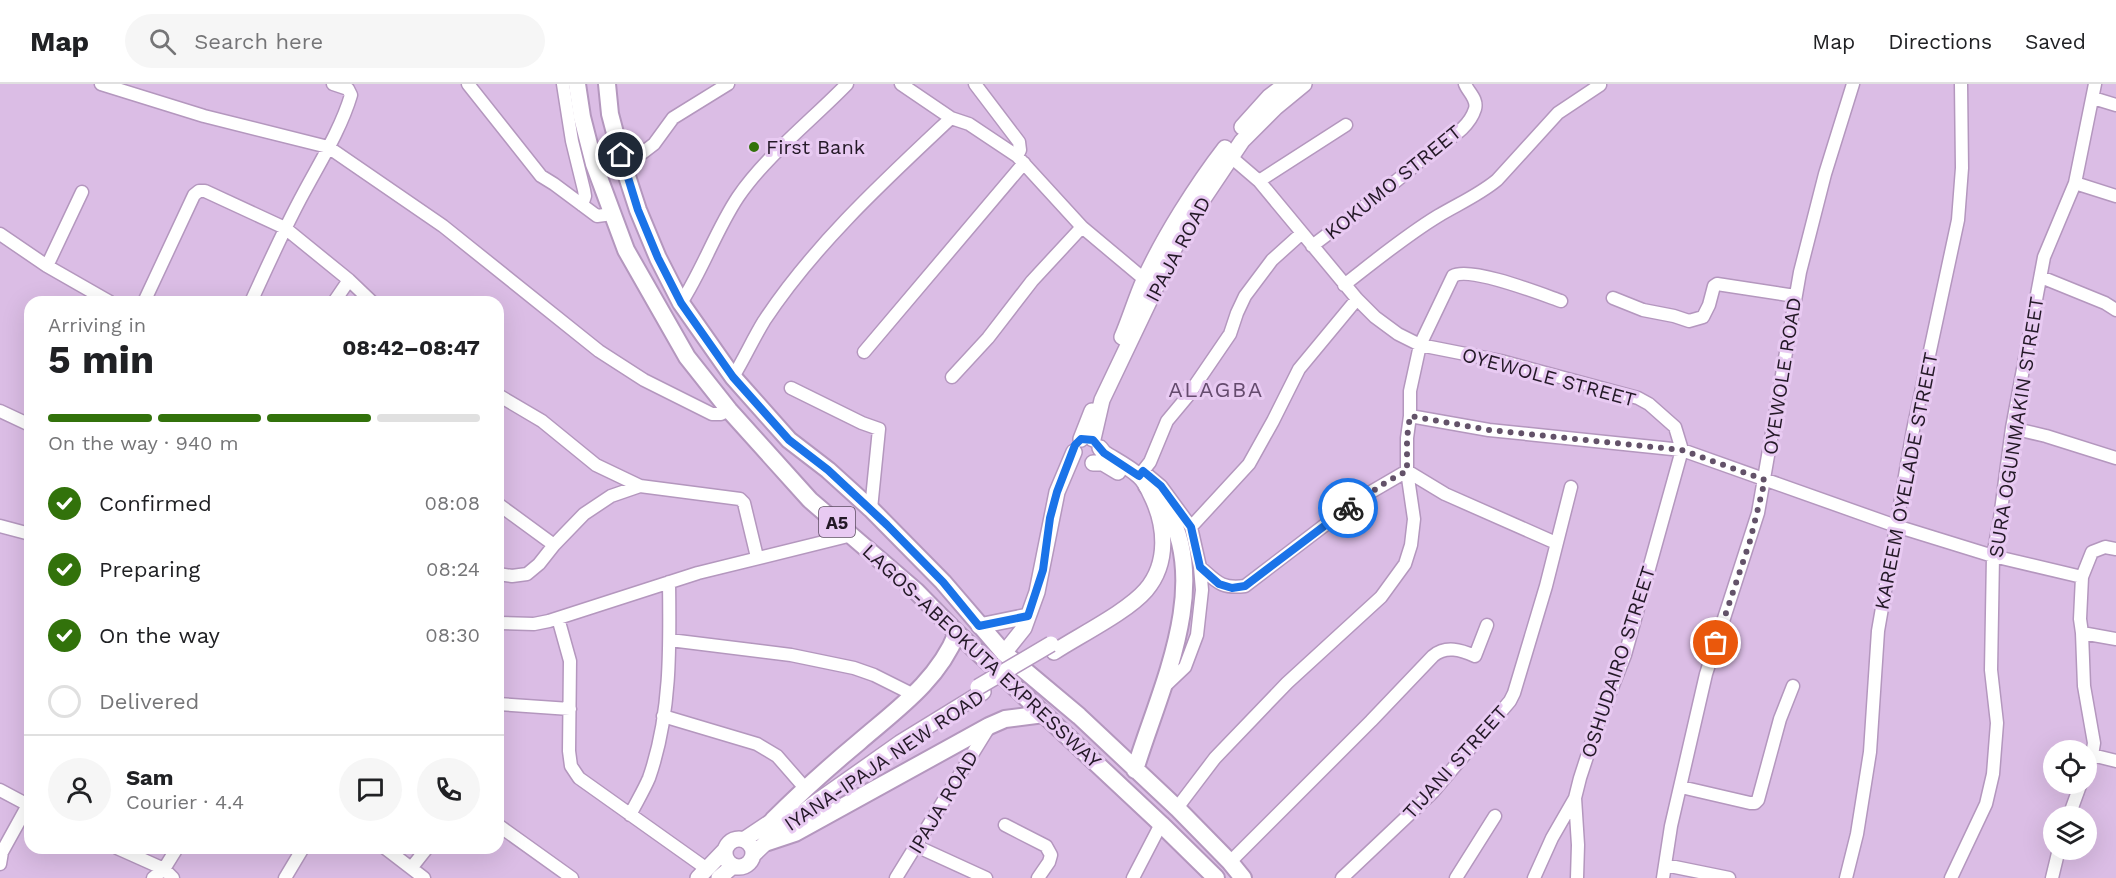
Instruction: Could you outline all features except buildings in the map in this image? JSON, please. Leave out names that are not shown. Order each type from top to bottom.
[{"type":"highway","name":"LAGOS-ABEOKUTA EXPRESSWAY","points":[[577,84],[582,117],[594,164],[626,250],[687,357],[729,410],[810,500],[916,591],[957,633],[1216,878]]},
{"type":"highway","name":"LAGOS-ABEOKUTA EXPRESSWAY","points":[[607,84],[610,114],[624,167],[638,210],[658,258],[681,303],[733,377],[789,440],[828,470],[871,509],[943,582],[1004,653],[1078,716],[1177,808],[1243,878]]},
{"type":"highway","points":[[1135,770],[1147,729],[1163,688],[1181,619],[1183,559],[1178,534],[1167,509],[1143,477]]},
{"type":"highway","points":[[773,820],[930,678],[941,664],[957,633]]},
{"type":"highway","points":[[768,842],[795,833],[989,726],[1005,719],[1044,714]]},
{"type":"main road","name":"IPAJA ROAD","points":[[1004,653],[1019,636],[1028,616],[1043,570],[1050,518],[1060,484],[1087,451],[1102,400],[1150,284],[1187,204],[1221,152],[1269,97],[1286,84]]},
{"type":"main road","name":"IPAJA ROAD","points":[[1150,284],[1231,157],[1255,127],[1304,84]]},
{"type":"main road","points":[[1087,451],[1104,453],[1143,477]]},
{"type":"main road","name":"IYANA-IPAJA NEW ROAD","points":[[1052,648],[1125,598],[1140,583],[1152,553],[1155,537],[1149,508],[1136,486],[1087,451]]},
{"type":"main road","name":"IYANA-IPAJA NEW ROAD","points":[[745,839],[914,726],[1122,610],[1145,591],[1154,579],[1163,550],[1164,535],[1159,511],[1143,477]]},
{"type":"main road","points":[[979,626],[1028,616]]},
{"type":"main road","name":"IYANA-IPAJA NEW ROAD","points":[[753,855],[792,820],[859,771],[980,689]]},
{"type":"main road","points":[[734,839],[745,839],[752,846],[753,855],[748,864],[733,866],[708,875],[726,846],[734,839]]},
{"type":"main road","points":[[724,851],[726,860],[733,866]]},
{"type":"street","points":[[101,84],[204,117],[328,147],[443,226],[606,356],[644,380],[712,414],[721,414],[729,410]]},
{"type":"street","points":[[254,296],[285,228],[348,105],[351,95],[348,90],[337,84]]},
{"type":"street","points":[[468,84],[540,176],[597,216],[612,214]]},
{"type":"street","points":[[563,84],[572,141],[585,196],[582,205]]},
{"type":"street","points":[[624,167],[654,144],[673,118],[728,84]]},
{"type":"street","points":[[681,303],[693,285],[738,197],[772,157],[847,84]]},
{"type":"street","points":[[901,84],[951,118],[969,124],[1020,159],[1082,227],[1150,284]]},
{"type":"street","points":[[864,352],[1020,159],[1019,142],[975,84]]},
{"type":"street","name":"KOKUMO STREET","points":[[1312,246],[1458,133],[1475,110],[1476,102],[1465,84]]},
{"type":"street","name":"OYEWOLE ROAD","points":[[1663,878],[1671,826],[1706,674],[1755,522],[1765,480],[1795,296],[1825,174],[1852,84]]},
{"type":"street","name":"KAREEM OYELADE STREET","points":[[1846,878],[1857,834],[1870,752],[1878,631],[1913,430],[1958,220],[1962,168],[1961,84]]},
{"type":"street","name":"SURA OGUNMAKIN STREET","points":[[1951,878],[1986,804],[1993,774],[1997,723],[1991,670],[1993,556],[2012,428],[2044,257],[2076,183],[2095,84]]},
{"type":"street","points":[[1344,285],[1390,249],[1438,216],[1487,188],[1558,113],[1600,85]]},
{"type":"street","points":[[2093,98],[2116,105]]},
{"type":"street","points":[[733,377],[764,321],[801,272],[862,204],[951,118]]},
{"type":"street","points":[[1259,181],[1346,125]]},
{"type":"street","name":"OYEWOLE STREET","points":[[1231,157],[1259,181],[1344,285],[1387,327],[1420,345],[1511,363],[1638,398],[1649,404],[1675,427],[1682,450]]},
{"type":"street","points":[[2076,183],[2116,196]]},
{"type":"street","points":[[147,296],[194,195],[199,191],[206,191],[285,228],[366,296]]},
{"type":"street","points":[[47,266],[82,192]]},
{"type":"street","points":[[952,377],[988,338],[1032,281],[1082,227]]},
{"type":"street","points":[[1163,688],[1185,667],[1197,635],[1202,590],[1200,567],[1191,527],[1161,486],[1143,477],[1167,421],[1187,397],[1230,334],[1245,296],[1272,260],[1302,232]]},
{"type":"street","points":[[0,234],[47,266],[100,296]]},
{"type":"street","points":[[1177,808],[1215,758],[1287,682],[1381,597],[1405,564],[1412,545],[1414,519],[1407,471],[1410,391],[1420,345],[1453,276],[1471,274],[1518,285],[1561,301]]},
{"type":"street","points":[[2041,277],[2105,303],[2116,310]]},
{"type":"street","points":[[338,296],[349,280]]},
{"type":"street","points":[[1613,298],[1643,310],[1689,321],[1703,317],[1714,286],[1717,284],[1795,296]]},
{"type":"street","points":[[1191,527],[1249,464],[1299,369],[1357,299]]},
{"type":"street","points":[[791,388],[861,423],[879,429],[871,509]]},
{"type":"street","points":[[504,399],[542,421],[596,465],[640,486],[740,499],[744,503],[757,557]]},
{"type":"street","points":[[0,411],[24,422]]},
{"type":"street","points":[[1410,416],[1489,430],[1682,450],[1896,526],[1993,556],[2082,577]]},
{"type":"street","points":[[2012,428],[2116,458]]},
{"type":"street","name":"OSHUDAIRO STREET","points":[[1576,878],[1578,845],[1575,798],[1597,726],[1625,655],[1682,450]]},
{"type":"street","points":[[1200,567],[1219,584],[1232,588],[1245,586],[1359,499],[1407,471]]},
{"type":"street","points":[[1407,471],[1445,494],[1556,543]]},
{"type":"street","points":[[504,575],[527,574],[539,564],[584,514],[598,503],[640,486]]},
{"type":"street","name":"TIJANI STREET","points":[[1342,878],[1433,792],[1510,701],[1546,586],[1571,487]]},
{"type":"street","points":[[504,508],[554,545]]},
{"type":"street","points":[[0,526],[24,532]]},
{"type":"street","points":[[504,623],[534,624],[558,618],[669,582],[757,557],[852,535]]},
{"type":"street","points":[[2094,740],[2084,686],[2080,619],[2082,577],[2092,552],[2110,548]]},
{"type":"street","points":[[630,814],[648,780],[662,735],[670,663],[669,582]]},
{"type":"street","points":[[558,618],[570,661],[569,751],[571,766],[579,778],[630,814],[708,875]]},
{"type":"street","points":[[1230,862],[1440,650],[1464,651],[1475,656],[1487,625]]},
{"type":"street","points":[[2082,633],[2116,639]]},
{"type":"street","points":[[670,640],[791,655],[874,675],[914,694]]},
{"type":"street","points":[[1681,787],[1755,803],[1758,800],[1780,719],[1793,686]]},
{"type":"street","points":[[504,704],[570,709]]},
{"type":"street","points":[[663,716],[757,744],[777,756],[806,788]]},
{"type":"street","name":"IPAJA ROAD","points":[[896,878],[989,726]]},
{"type":"street","points":[[2097,756],[2116,761]]},
{"type":"street","points":[[0,790],[24,803]]},
{"type":"street","points":[[1534,878],[1552,838],[1575,798]]},
{"type":"street","points":[[0,864],[2,852],[24,815]]},
{"type":"street","points":[[1456,878],[1495,816]]},
{"type":"street","points":[[1133,878],[1161,824]]},
{"type":"street","points":[[1005,825],[1046,846],[1051,855],[1038,878]]},
{"type":"street","points":[[504,829],[572,878]]},
{"type":"street","points":[[916,846],[986,878]]},
{"type":"street","points":[[129,854],[168,873]]},
{"type":"street","points":[[168,873],[175,854]]},
{"type":"street","points":[[285,878],[299,854]]},
{"type":"street","points":[[392,854],[415,873],[424,854]]},
{"type":"street","points":[[2052,878],[2056,860]]},
{"type":"street","points":[[1665,865],[1729,878]]},
{"type":"street","points":[[153,878],[168,873]]},
{"type":"way so far","points":[[1348,508],[1407,471],[1410,416],[1489,430],[1682,450],[1765,480],[1750,541],[1716,643]]},
{"type":"place","name":"First Bank","points":[[754,147]]},
{"type":"district","name":"ALAGBA","points":[[1216,389]]},
{"type":"route","points":[[621,155],[638,210],[658,258],[681,303],[733,377],[789,440],[828,470],[887,525],[943,582],[979,626],[1028,616],[1043,570],[1050,518],[1057,492],[1075,445],[1081,439],[1093,440],[1104,453],[1139,476],[1143,471],[1161,486],[1191,527],[1200,567],[1219,584],[1232,588],[1245,586],[1348,508]]}]
